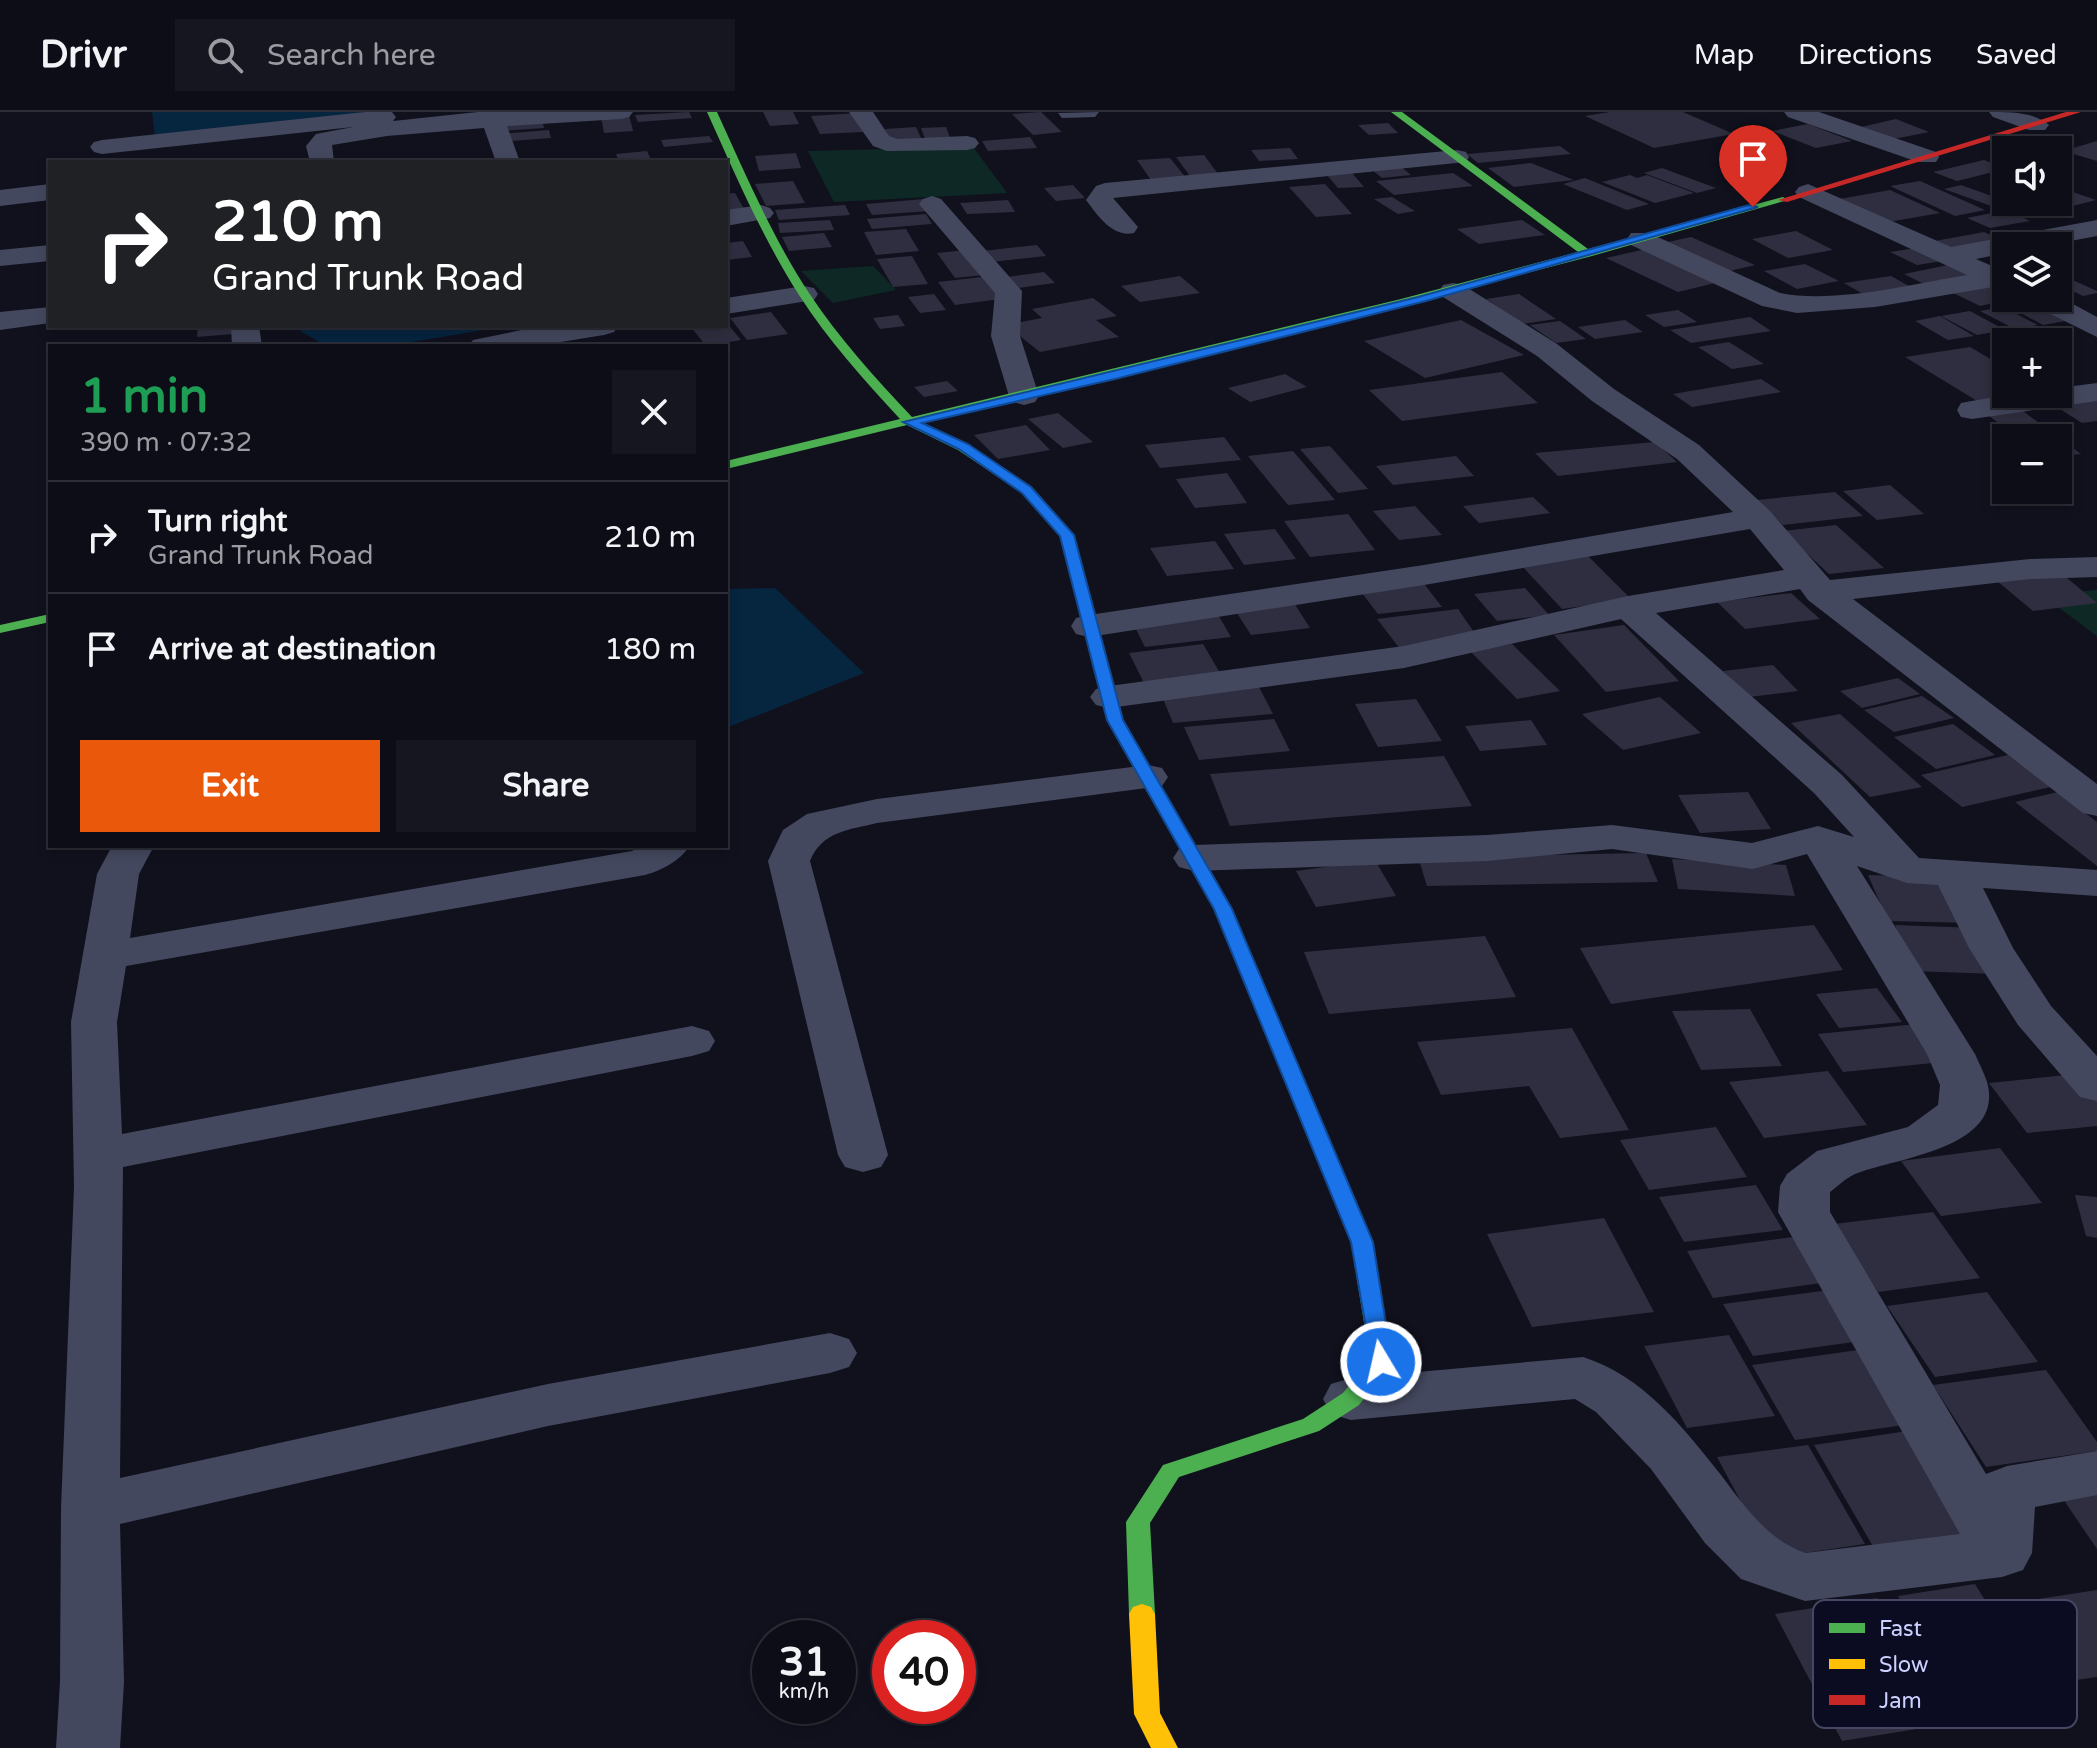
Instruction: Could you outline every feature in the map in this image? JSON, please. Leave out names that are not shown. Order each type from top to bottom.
[{"type":"street","points":[[102,123],[102,155],[384,120],[621,112]]},
{"type":"street","points":[[712,112],[749,194],[804,294],[857,365],[910,422],[963,447],[1027,490],[1067,535],[1115,720],[1223,909],[1362,1242],[1381,1362],[1351,1399],[1311,1425],[1171,1471],[1138,1522],[1147,1714],[1165,1748]]},
{"type":"street","points":[[861,112],[881,141],[895,146],[967,143]]},
{"type":"street","points":[[1796,112],[1927,157]]},
{"type":"street","points":[[2001,112],[2037,125]]},
{"type":"street","points":[[728,465],[1453,291],[1808,192],[2076,112]]},
{"type":"street","points":[[1403,113],[1588,254]]},
{"type":"street","points":[[492,116],[507,160]]},
{"type":"street","points":[[322,160],[318,146],[324,139],[384,120]]},
{"type":"street","points":[[1125,227],[1099,200],[1105,191],[1457,157]]},
{"type":"street","points":[[0,198],[48,192]]},
{"type":"street","points":[[1808,192],[1992,275]]},
{"type":"street","points":[[932,204],[1008,291],[1012,303],[1005,327],[1024,396]]},
{"type":"street","points":[[728,218],[761,213]]},
{"type":"street","points":[[1949,256],[2097,228]]},
{"type":"street","points":[[1640,239],[1772,300],[1797,305],[1875,299],[1992,281]]},
{"type":"street","points":[[0,258],[48,253]]},
{"type":"street","points":[[1453,291],[1547,350],[1603,395],[1688,452],[1758,518],[1815,585],[2097,804]]},
{"type":"street","points":[[728,306],[804,294]]},
{"type":"street","points":[[2067,312],[2097,328]]},
{"type":"street","points":[[0,321],[48,315]]},
{"type":"street","points":[[492,344],[580,328]]},
{"type":"street","points":[[1972,410],[2097,392]]},
{"type":"street","points":[[1089,626],[1424,575],[1758,518]]},
{"type":"street","points":[[1109,697],[1404,657],[1628,607],[1815,585],[2097,567]]},
{"type":"street","points":[[1628,607],[1828,784],[1907,870]]},
{"type":"street","points":[[0,629],[48,618]]},
{"type":"street","points":[[863,1155],[789,861],[798,839],[822,823],[877,811],[1148,777]]},
{"type":"street","points":[[1194,858],[1487,848],[1612,837],[1753,856],[1818,838],[1907,870],[2097,883]]},
{"type":"street","points":[[1818,838],[1951,1054],[1964,1085],[1961,1112],[1925,1138],[1835,1163],[1805,1186],[1804,1212],[2002,1553]]},
{"type":"street","points":[[88,1748],[92,1682],[90,1508],[98,1155],[94,1022],[118,874],[132,848]]},
{"type":"street","points":[[105,956],[645,862],[666,848]]},
{"type":"street","points":[[1954,873],[1991,948],[2034,1015],[2097,1086]]},
{"type":"street","points":[[98,1155],[692,1041]]},
{"type":"street","points":[[90,1508],[548,1405],[830,1353]]},
{"type":"street","points":[[1351,1399],[1583,1378],[1616,1397],[1671,1453],[1726,1526],[1762,1562],[1805,1577],[2002,1553]]},
{"type":"street","points":[[2002,1553],[2007,1489],[2097,1473]]},
{"type":"green space","points":[[973,147],[1007,193],[834,202],[808,151]]},
{"type":"green space","points":[[873,266],[896,290],[833,303],[801,271]]},
{"type":"green space","points":[[2097,590],[2097,636],[2042,595]]},
{"type":"water","points":[[152,112],[366,112],[156,144]]},
{"type":"water","points":[[295,328],[495,328],[400,344],[323,344]]},
{"type":"water","points":[[775,588],[864,673],[728,727],[728,589]]},
{"type":"building","points":[[689,112],[692,118],[638,122],[635,115]]},
{"type":"building","points":[[763,112],[793,112],[799,124],[770,126]]},
{"type":"building","points":[[1041,112],[1062,132],[1033,135],[1012,114]]},
{"type":"building","points":[[1610,112],[1683,112],[1734,134],[1654,148],[1585,116]]},
{"type":"building","points":[[858,113],[863,132],[820,134],[811,116]]},
{"type":"building","points":[[629,115],[633,131],[604,133],[601,117]]},
{"type":"building","points":[[1896,119],[1929,132],[1894,139],[1861,127]]},
{"type":"building","points":[[542,120],[544,128],[501,131],[499,124]]},
{"type":"building","points":[[1388,123],[1398,133],[1369,135],[1358,125]]},
{"type":"building","points":[[1808,124],[1852,141],[1816,148],[1772,131]]},
{"type":"building","points":[[916,127],[922,140],[890,142],[885,129]]},
{"type":"building","points":[[946,127],[950,138],[925,139],[921,128]]},
{"type":"building","points":[[549,130],[551,138],[499,142],[498,134]]},
{"type":"building","points":[[709,136],[713,142],[664,147],[661,140]]},
{"type":"building","points":[[1030,137],[1037,148],[988,151],[982,141]]},
{"type":"building","points":[[2097,141],[2097,161],[2072,154],[2072,148]]},
{"type":"building","points":[[1560,146],[1571,154],[1478,163],[1467,154]]},
{"type":"building","points":[[1290,148],[1298,159],[1259,161],[1251,150]]},
{"type":"building","points":[[647,151],[651,160],[618,160],[616,154]]},
{"type":"building","points":[[796,153],[801,168],[759,171],[755,156]]},
{"type":"building","points":[[1204,155],[1218,174],[1190,176],[1176,157]]},
{"type":"building","points":[[1170,158],[1186,178],[1151,180],[1137,160]]},
{"type":"building","points":[[1984,160],[1992,163],[1992,172],[1957,181],[1933,172]]},
{"type":"building","points":[[1531,163],[1574,180],[1514,187],[1488,168]]},
{"type":"building","points":[[1400,166],[1411,175],[1382,178],[1371,169]]},
{"type":"building","points":[[1662,168],[1716,188],[1697,193],[1644,173]]},
{"type":"building","points":[[1352,173],[1364,187],[1338,188],[1327,175]]},
{"type":"building","points":[[1453,173],[1473,186],[1394,195],[1376,181]]},
{"type":"building","points":[[1630,175],[1637,178],[1647,175],[1694,193],[1655,203],[1602,182]]},
{"type":"building","points":[[1585,178],[1649,204],[1627,210],[1563,184]]},
{"type":"building","points":[[793,181],[805,203],[766,206],[755,184]]},
{"type":"building","points":[[1920,181],[1985,210],[1955,216],[1890,186]]},
{"type":"building","points":[[1325,184],[1352,214],[1316,217],[1289,187]]},
{"type":"building","points":[[1073,185],[1085,198],[1056,201],[1044,188]]},
{"type":"building","points":[[1961,185],[1992,196],[1992,206],[1944,189]]},
{"type":"building","points":[[1890,190],[1940,213],[1883,223],[1834,200]]},
{"type":"building","points":[[2072,192],[2096,200],[2072,206]]},
{"type":"building","points":[[735,193],[744,209],[728,211],[728,194]]},
{"type":"building","points":[[1392,197],[1415,211],[1398,214],[1374,199]]},
{"type":"building","points":[[924,199],[930,211],[872,215],[866,204]]},
{"type":"building","points":[[1008,200],[1015,212],[967,214],[960,203]]},
{"type":"building","points":[[845,205],[850,215],[779,220],[775,210]]},
{"type":"building","points":[[1992,213],[1992,216],[2020,216],[2030,221],[1990,228],[1967,218]]},
{"type":"building","points":[[926,214],[932,224],[872,229],[867,219]]},
{"type":"building","points":[[830,220],[834,230],[780,233],[778,223]]},
{"type":"building","points":[[1522,220],[1545,235],[1479,244],[1457,229]]},
{"type":"building","points":[[906,229],[919,251],[876,255],[864,232]]},
{"type":"building","points":[[1796,231],[1833,250],[1788,258],[1752,239]]},
{"type":"building","points":[[1984,232],[1992,236],[1992,246],[1959,253],[1935,241]]},
{"type":"building","points":[[824,233],[832,247],[789,251],[782,237]]},
{"type":"building","points":[[1691,237],[1755,265],[1717,274],[1654,245]]},
{"type":"building","points":[[743,241],[752,257],[728,260],[728,243]]},
{"type":"building","points":[[1037,245],[1046,256],[991,262],[982,251]]},
{"type":"building","points":[[1650,248],[1723,281],[1678,292],[1606,258]]},
{"type":"building","points":[[1916,248],[1942,261],[1917,265],[1890,252]]},
{"type":"building","points":[[966,250],[984,275],[955,278],[937,253]]},
{"type":"building","points":[[912,256],[928,284],[893,287],[877,259]]},
{"type":"building","points":[[1805,264],[1839,281],[1797,289],[1764,271]]},
{"type":"building","points":[[1953,264],[1984,279],[1934,289],[1904,274]]},
{"type":"building","points":[[1044,272],[1055,283],[1010,289],[1000,278]]},
{"type":"building","points":[[990,276],[1008,298],[955,305],[938,282]]},
{"type":"building","points":[[1180,276],[1200,293],[1140,302],[1121,286]]},
{"type":"building","points":[[1891,276],[1918,291],[1870,298],[1844,283]]},
{"type":"building","points":[[1992,280],[1992,303],[1980,306],[1945,289]]},
{"type":"building","points":[[2072,280],[2097,291],[2083,296],[2072,291]]},
{"type":"building","points":[[934,294],[946,310],[920,313],[908,297]]},
{"type":"building","points":[[1519,294],[1556,319],[1523,324],[1486,299]]},
{"type":"building","points":[[1093,298],[1117,316],[1096,320],[1119,337],[1040,352],[1006,325],[1042,318],[1032,309]]},
{"type":"building","points":[[1992,309],[1992,312],[2013,312],[2038,325],[2013,328],[1980,311]]},
{"type":"building","points":[[1678,310],[1697,322],[1664,327],[1645,315]]},
{"type":"building","points":[[1970,311],[2001,328],[1992,328],[1992,332],[1977,335],[1941,316]]},
{"type":"building","points":[[771,312],[788,334],[747,340],[730,318]]},
{"type":"building","points":[[2019,312],[2056,312],[2071,320],[2043,325]]},
{"type":"building","points":[[898,315],[905,326],[880,329],[873,318]]},
{"type":"building","points":[[1940,316],[1974,336],[1948,340],[1915,321]]},
{"type":"building","points":[[1750,317],[1771,331],[1691,343],[1670,330]]},
{"type":"building","points":[[1461,320],[1524,355],[1425,378],[1364,341]]},
{"type":"building","points":[[1625,320],[1643,332],[1595,339],[1578,327]]},
{"type":"building","points":[[1560,321],[1586,339],[1556,343],[1530,325]]},
{"type":"building","points":[[728,324],[741,340],[718,344],[704,344],[692,328],[728,328]]},
{"type":"building","points":[[198,328],[233,328],[233,334],[197,337]]},
{"type":"building","points":[[1729,342],[1764,364],[1732,369],[1698,347]]},
{"type":"building","points":[[1970,347],[1992,360],[1992,402],[1982,404],[1905,357]]},
{"type":"building","points":[[1502,372],[1538,403],[1402,421],[1369,390]]},
{"type":"building","points":[[1285,374],[1307,387],[1250,402],[1228,388]]},
{"type":"building","points":[[1761,379],[1781,392],[1692,407],[1673,394]]},
{"type":"building","points":[[947,381],[958,391],[924,397],[914,387]]},
{"type":"building","points":[[2097,398],[2097,421],[2082,423],[2058,408],[2072,408],[2072,401]]},
{"type":"building","points":[[2020,409],[2040,424],[2000,424],[1985,413]]},
{"type":"building","points":[[1058,413],[1093,442],[1063,448],[1028,419]]},
{"type":"building","points":[[1026,425],[1050,450],[998,459],[974,435]]},
{"type":"building","points":[[1224,437],[1241,460],[1160,468],[1145,445]]},
{"type":"building","points":[[1655,442],[1677,462],[1558,476],[1535,453]]},
{"type":"building","points":[[1330,446],[1368,489],[1338,493],[1300,449]]},
{"type":"building","points":[[1293,451],[1335,500],[1288,505],[1248,456]]},
{"type":"building","points":[[1456,456],[1474,476],[1393,485],[1376,466]]},
{"type":"building","points":[[1227,473],[1247,503],[1195,508],[1176,479]]},
{"type":"building","points":[[1890,485],[1924,514],[1877,520],[1843,491]]},
{"type":"building","points":[[1835,492],[1863,516],[1783,525],[1757,500]]},
{"type":"building","points":[[1533,497],[1550,513],[1479,523],[1463,506]]},
{"type":"building","points":[[1415,506],[1442,535],[1399,540],[1373,511]]},
{"type":"building","points":[[1348,514],[1375,550],[1310,557],[1284,521]]},
{"type":"building","points":[[1836,525],[1884,568],[1829,574],[1783,531]]},
{"type":"building","points":[[1275,529],[1296,559],[1244,565],[1224,534]]},
{"type":"building","points":[[1215,541],[1234,569],[1167,576],[1150,548]]},
{"type":"building","points":[[1588,556],[1631,599],[1562,609],[1521,565]]},
{"type":"building","points":[[2061,573],[2097,603],[2033,611],[1997,581]]},
{"type":"building","points":[[1421,580],[1442,607],[1378,614],[1358,588]]},
{"type":"building","points":[[1525,588],[1549,615],[1497,621],[1474,594]]},
{"type":"building","points":[[1791,593],[1820,619],[1745,629],[1717,602]]},
{"type":"building","points":[[1294,603],[1310,628],[1251,635],[1235,610]]},
{"type":"building","points":[[1458,609],[1478,638],[1404,654],[1377,619]]},
{"type":"building","points":[[1217,613],[1231,637],[1145,647],[1133,623]]},
{"type":"building","points":[[1624,625],[1679,681],[1606,692],[1554,635]]},
{"type":"building","points":[[1203,644],[1220,673],[1144,683],[1129,653]]},
{"type":"building","points":[[1512,644],[1560,691],[1517,699],[1470,651]]},
{"type":"building","points":[[1773,665],[1798,691],[1749,697],[1723,671]]},
{"type":"building","points":[[1898,678],[1920,694],[1862,708],[1840,691]]},
{"type":"building","points":[[1258,685],[1273,714],[1173,723],[1161,694]]},
{"type":"building","points":[[1922,696],[1954,718],[1894,732],[1864,710]]},
{"type":"building","points":[[1660,697],[1701,733],[1623,750],[1582,714]]},
{"type":"building","points":[[1416,699],[1442,741],[1378,747],[1355,704]]},
{"type":"building","points":[[1840,714],[1922,787],[1870,797],[1791,723]]},
{"type":"building","points":[[1274,719],[1290,751],[1199,760],[1184,727]]},
{"type":"building","points":[[1531,720],[1547,745],[1480,751],[1465,726]]},
{"type":"building","points":[[1953,724],[1995,755],[1936,769],[1894,737]]},
{"type":"building","points":[[2008,755],[2051,787],[1962,807],[1921,775]]},
{"type":"building","points":[[1444,756],[1472,806],[1230,826],[1210,774]]},
{"type":"building","points":[[1748,792],[1771,829],[1700,833],[1678,795]]},
{"type":"building","points":[[2058,792],[2097,822],[2097,866],[2015,802]]},
{"type":"building","points":[[1646,853],[1658,882],[1427,886],[1418,857]]},
{"type":"building","points":[[1672,859],[1786,865],[1795,896],[1678,889]]},
{"type":"building","points":[[1375,860],[1396,896],[1316,907],[1296,871]]},
{"type":"building","points":[[1868,875],[1950,877],[1972,923],[1888,921]]},
{"type":"building","points":[[1814,925],[1843,970],[1611,1004],[1580,948]]},
{"type":"building","points":[[1895,925],[1977,928],[1997,974],[1912,971]]},
{"type":"building","points":[[1485,936],[1516,997],[1329,1014],[1304,952]]},
{"type":"building","points":[[1877,988],[1902,1022],[1839,1028],[1816,994]]},
{"type":"building","points":[[1750,1009],[1782,1066],[1701,1070],[1672,1011]]},
{"type":"building","points":[[1916,1024],[1943,1062],[1843,1072],[1818,1034]]},
{"type":"building","points":[[1572,1028],[1629,1130],[1560,1138],[1529,1086],[1441,1095],[1417,1042]]},
{"type":"building","points":[[1828,1071],[1867,1125],[1764,1138],[1729,1082]]},
{"type":"building","points":[[2077,1074],[2097,1100],[2097,1126],[2027,1133],[1989,1083]]},
{"type":"building","points":[[1716,1127],[1747,1177],[1649,1190],[1620,1140]]},
{"type":"building","points":[[2000,1148],[2042,1203],[1941,1216],[1901,1161]]},
{"type":"building","points":[[1756,1185],[1783,1230],[1684,1242],[1659,1197]]},
{"type":"building","points":[[2075,1195],[2097,1197],[2097,1238],[2086,1236]]},
{"type":"building","points":[[1933,1212],[1980,1278],[1878,1292],[1834,1224]]},
{"type":"building","points":[[1604,1218],[1654,1312],[1532,1327],[1487,1234]]},
{"type":"building","points":[[1793,1237],[1821,1283],[1713,1298],[1687,1251]]},
{"type":"building","points":[[1830,1290],[1861,1341],[1753,1356],[1723,1304]]},
{"type":"building","points":[[1987,1292],[2038,1362],[1935,1377],[1887,1306]]},
{"type":"building","points":[[1729,1335],[1775,1416],[1687,1428],[1644,1346]]},
{"type":"building","points":[[1865,1349],[1912,1424],[1795,1440],[1752,1365]]},
{"type":"building","points":[[2046,1370],[2097,1442],[2097,1451],[1986,1467],[1933,1385]]},
{"type":"building","points":[[1914,1430],[1982,1539],[1878,1555],[1814,1445]]},
{"type":"building","points":[[1808,1445],[1865,1544],[1771,1558],[1717,1457]]},
{"type":"building","points":[[2097,1487],[2097,1549],[2059,1493]]},
{"type":"building","points":[[1975,1584],[1985,1600],[1900,1600],[1898,1596]]},
{"type":"building","points":[[2097,1590],[2097,1677],[2077,1680],[2077,1600],[2032,1600]]},
{"type":"building","points":[[1813,1608],[1813,1686],[1775,1614]]},
{"type":"building","points":[[1835,1728],[1923,1728],[1842,1741]]},
{"type":"traffic: fast","points":[[712,112],[749,194],[804,294],[857,365],[910,422],[963,447],[1027,490],[1067,535],[1115,720],[1174,823]]},
{"type":"traffic: fast","points":[[1396,112],[1588,254]]},
{"type":"traffic: fast","points":[[728,465],[1404,302],[1783,200]]},
{"type":"traffic: fast","points":[[0,629],[48,618]]},
{"type":"traffic: fast","points":[[1142,1614],[1138,1522],[1171,1471],[1311,1425],[1351,1399],[1381,1362],[1362,1242],[1323,1149]]},
{"type":"traffic: slow","points":[[1174,823],[1223,909],[1323,1149]]},
{"type":"traffic: slow","points":[[1142,1614],[1147,1714],[1165,1748]]},
{"type":"traffic: jam","points":[[1783,200],[2076,112]]},
{"type":"route","points":[[1381,1362],[1362,1242],[1223,909],[1115,720],[1067,535],[1027,490],[963,447],[910,422],[1226,349],[1480,284],[1753,207]]}]
